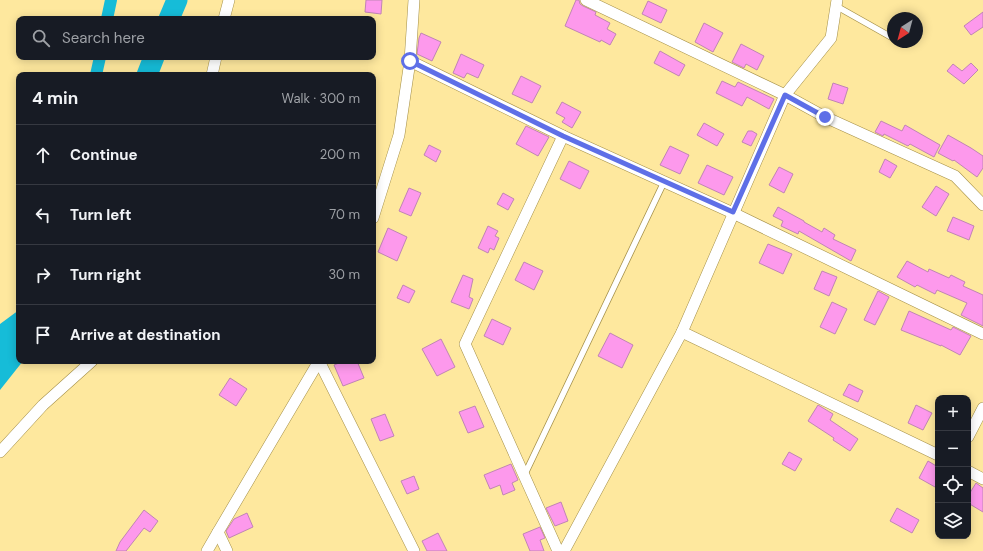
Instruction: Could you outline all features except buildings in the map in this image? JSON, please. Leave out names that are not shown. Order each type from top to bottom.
[{"type":"street","points":[[225,16],[228,0]]},
{"type":"street","points":[[376,208],[399,134],[410,61],[414,0]]},
{"type":"street","points":[[586,0],[785,95],[825,117],[955,176],[983,205]]},
{"type":"street","points":[[564,551],[682,332],[785,95],[831,38],[836,3]]},
{"type":"street","points":[[213,72],[215,60]]},
{"type":"street","points":[[410,61],[563,136],[733,212],[983,334]]},
{"type":"street","points":[[558,551],[466,344],[563,136]]},
{"type":"street","points":[[682,332],[935,454]]},
{"type":"street","points":[[0,452],[44,405],[89,364]]},
{"type":"street","points":[[207,551],[317,364]]},
{"type":"street","points":[[320,364],[414,551]]},
{"type":"street","points":[[971,431],[983,408]]},
{"type":"street","points":[[971,473],[983,479]]},
{"type":"street","points":[[218,532],[227,551]]},
{"type":"lane","points":[[836,3],[887,35]]},
{"type":"lane","points":[[524,476],[664,182]]},
{"type":"water","points":[[16,312],[16,364],[21,364],[0,390],[0,324]]},
{"type":"waterway","points":[[108,16],[111,0]]},
{"type":"waterway","points":[[170,16],[177,0]]},
{"type":"waterway","points":[[97,72],[99,60]]},
{"type":"waterway","points":[[148,72],[153,60]]},
{"type":"route","points":[[410,61],[563,136],[733,212],[785,95],[825,117]]}]
